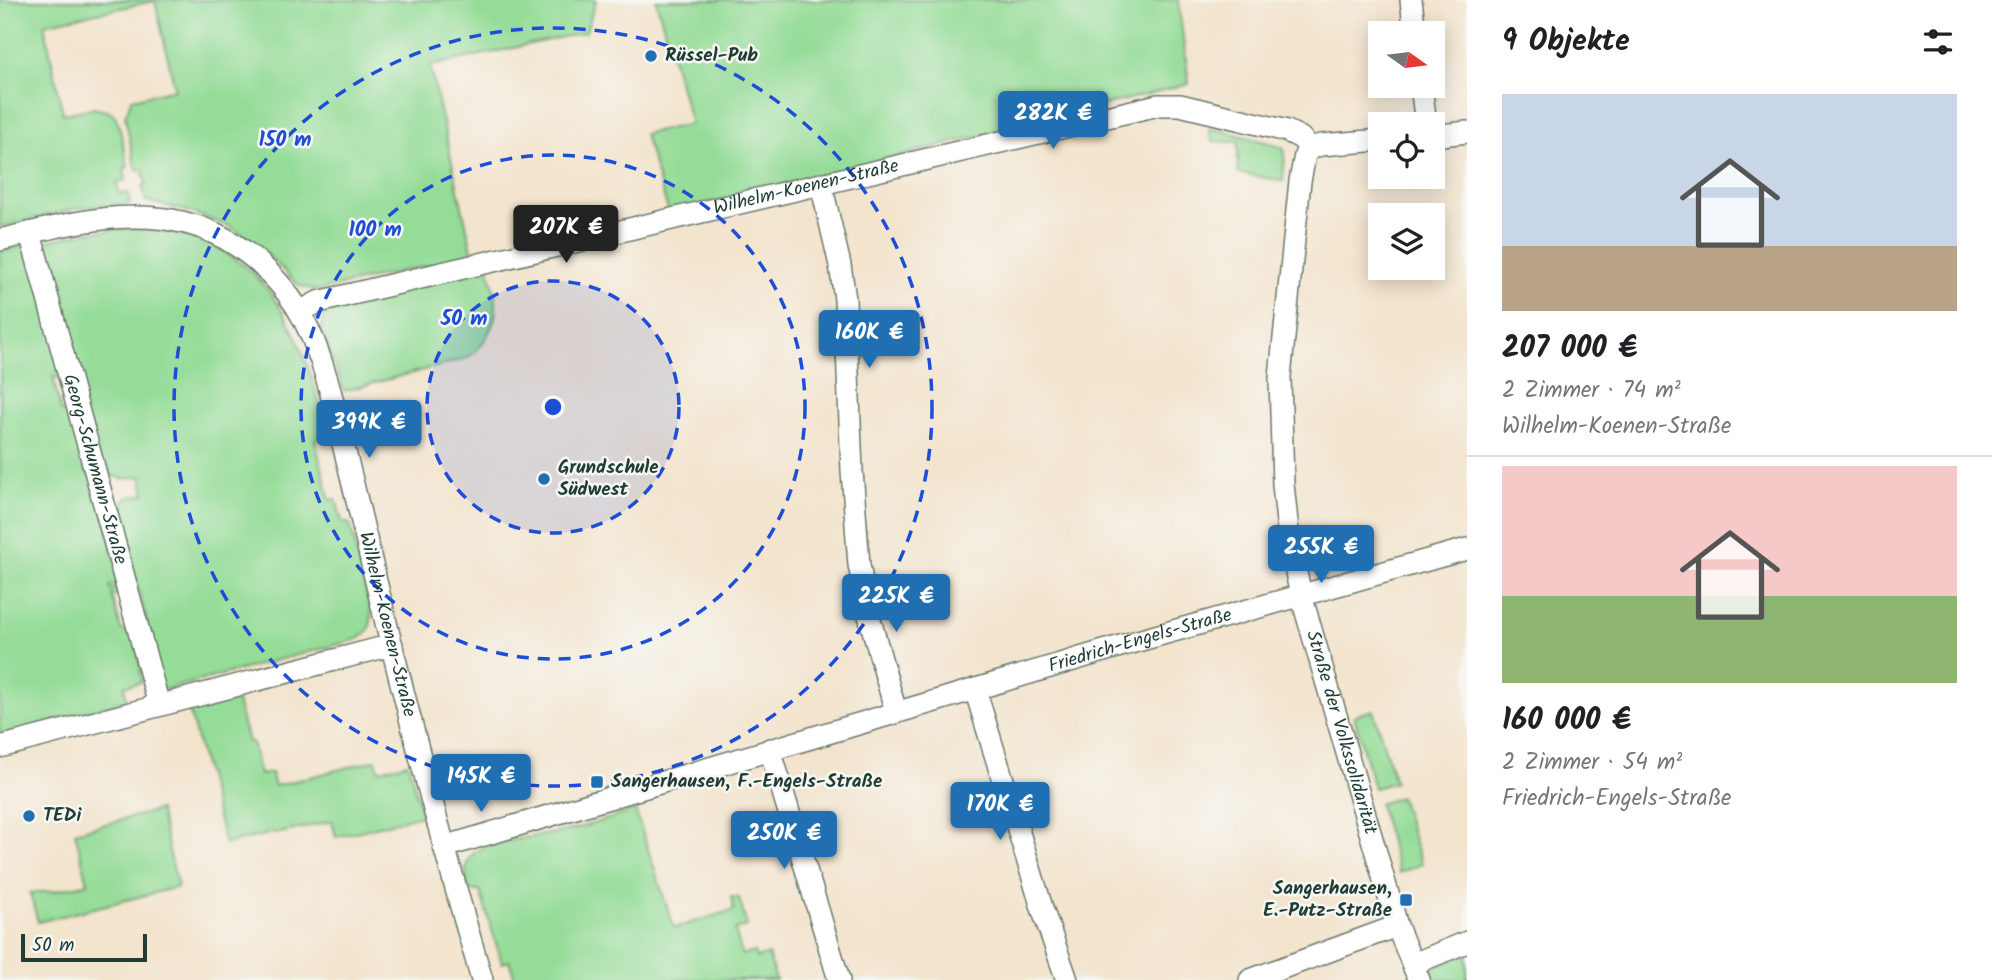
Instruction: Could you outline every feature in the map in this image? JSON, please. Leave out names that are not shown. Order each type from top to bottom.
[{"type":"street","points":[[1411,0],[1414,21]]},
{"type":"street","name":"Wilhelm-Koenen-Straße","points":[[300,312],[318,302],[1163,104],[1180,105],[1287,131],[1301,138],[1310,148]]},
{"type":"street","points":[[1445,135],[1467,132]]},
{"type":"street","points":[[1310,148],[1368,141]]},
{"type":"street","name":"Straße der Volkssolidarität","points":[[1310,148],[1305,155],[1300,181],[1280,377],[1283,484],[1289,541],[1301,595],[1397,926],[1416,972]]},
{"type":"street","points":[[821,184],[845,299],[859,565],[869,616],[896,712]]},
{"type":"street","name":"Wilhelm-Koenen-Straße","points":[[0,240],[87,220],[123,217],[160,218],[191,225],[220,236],[245,252],[273,277],[300,312],[317,352],[335,410],[444,847],[482,980]]},
{"type":"street","name":"Georg-Schumann-Straße","points":[[30,233],[159,705]]},
{"type":"street","name":"Friedrich-Engels-Straße","points":[[444,847],[896,712],[1467,549]]},
{"type":"street","points":[[0,747],[392,645]]},
{"type":"street","points":[[975,689],[1067,980]]},
{"type":"street","points":[[770,749],[839,980]]},
{"type":"street","points":[[1264,978],[1397,926]]},
{"type":"street","points":[[1416,972],[1467,942]]},
{"type":"green space","points":[[0,0],[596,0],[586,32],[430,66],[473,255],[316,291],[298,285],[257,244],[231,227],[191,212],[146,201],[142,186],[146,185],[143,170],[138,170],[135,166],[125,116],[132,99],[175,89],[155,1],[44,24],[63,114],[95,108],[115,116],[128,167],[124,168],[126,180],[117,182],[119,194],[128,193],[130,203],[78,208],[0,227]]},
{"type":"green space","points":[[656,0],[1178,0],[1189,84],[669,213],[644,134],[691,124]]},
{"type":"green space","points":[[1209,128],[1283,148],[1283,181],[1238,173],[1238,142],[1212,141]]},
{"type":"green space","points":[[127,229],[173,233],[211,245],[243,264],[268,290],[288,321],[304,356],[328,436],[315,440],[330,500],[336,499],[342,522],[350,524],[371,613],[369,628],[358,639],[160,691],[139,591],[111,517],[127,498],[145,494],[141,476],[123,479],[99,471],[37,243],[89,232]]},
{"type":"green space","points":[[30,244],[67,379],[53,377],[61,412],[76,415],[122,583],[110,586],[111,590],[123,587],[126,597],[112,595],[121,630],[136,633],[142,682],[124,686],[127,700],[0,734],[0,252]]},
{"type":"green space","points":[[488,266],[496,306],[494,321],[477,350],[465,359],[344,391],[321,329],[324,317],[330,311]]},
{"type":"green space","points":[[236,698],[248,742],[252,742],[260,775],[271,773],[275,786],[376,760],[379,770],[408,763],[422,815],[336,837],[332,821],[225,844],[189,710]]},
{"type":"green space","points":[[1373,710],[1395,782],[1374,788],[1354,716]]},
{"type":"green space","points":[[1400,797],[1422,864],[1399,873],[1379,804]]},
{"type":"green space","points":[[159,810],[178,887],[38,922],[30,893],[55,891],[88,883],[75,832]]},
{"type":"green space","points":[[635,810],[674,928],[734,910],[731,897],[739,898],[747,926],[735,930],[742,955],[754,952],[756,958],[768,954],[776,980],[510,980],[515,978],[509,961],[502,963],[480,891],[470,891],[468,886],[466,868],[469,859],[478,850],[488,846],[570,830]]},
{"type":"green space","points":[[1467,954],[1467,980],[1434,980],[1434,968]]},
{"type":"place","name":"Rüssel-Pub","points":[[651,56]]},
{"type":"place","name":"Grundschule Südwest","points":[[544,479]]},
{"type":"place","name":"Sangerhausen, F.-Engels-Straße","points":[[597,782]]},
{"type":"place","name":"TEDi","points":[[29,816]]},
{"type":"place","name":"Sangerhausen, E.-Putz-Straße","points":[[1406,900]]}]
